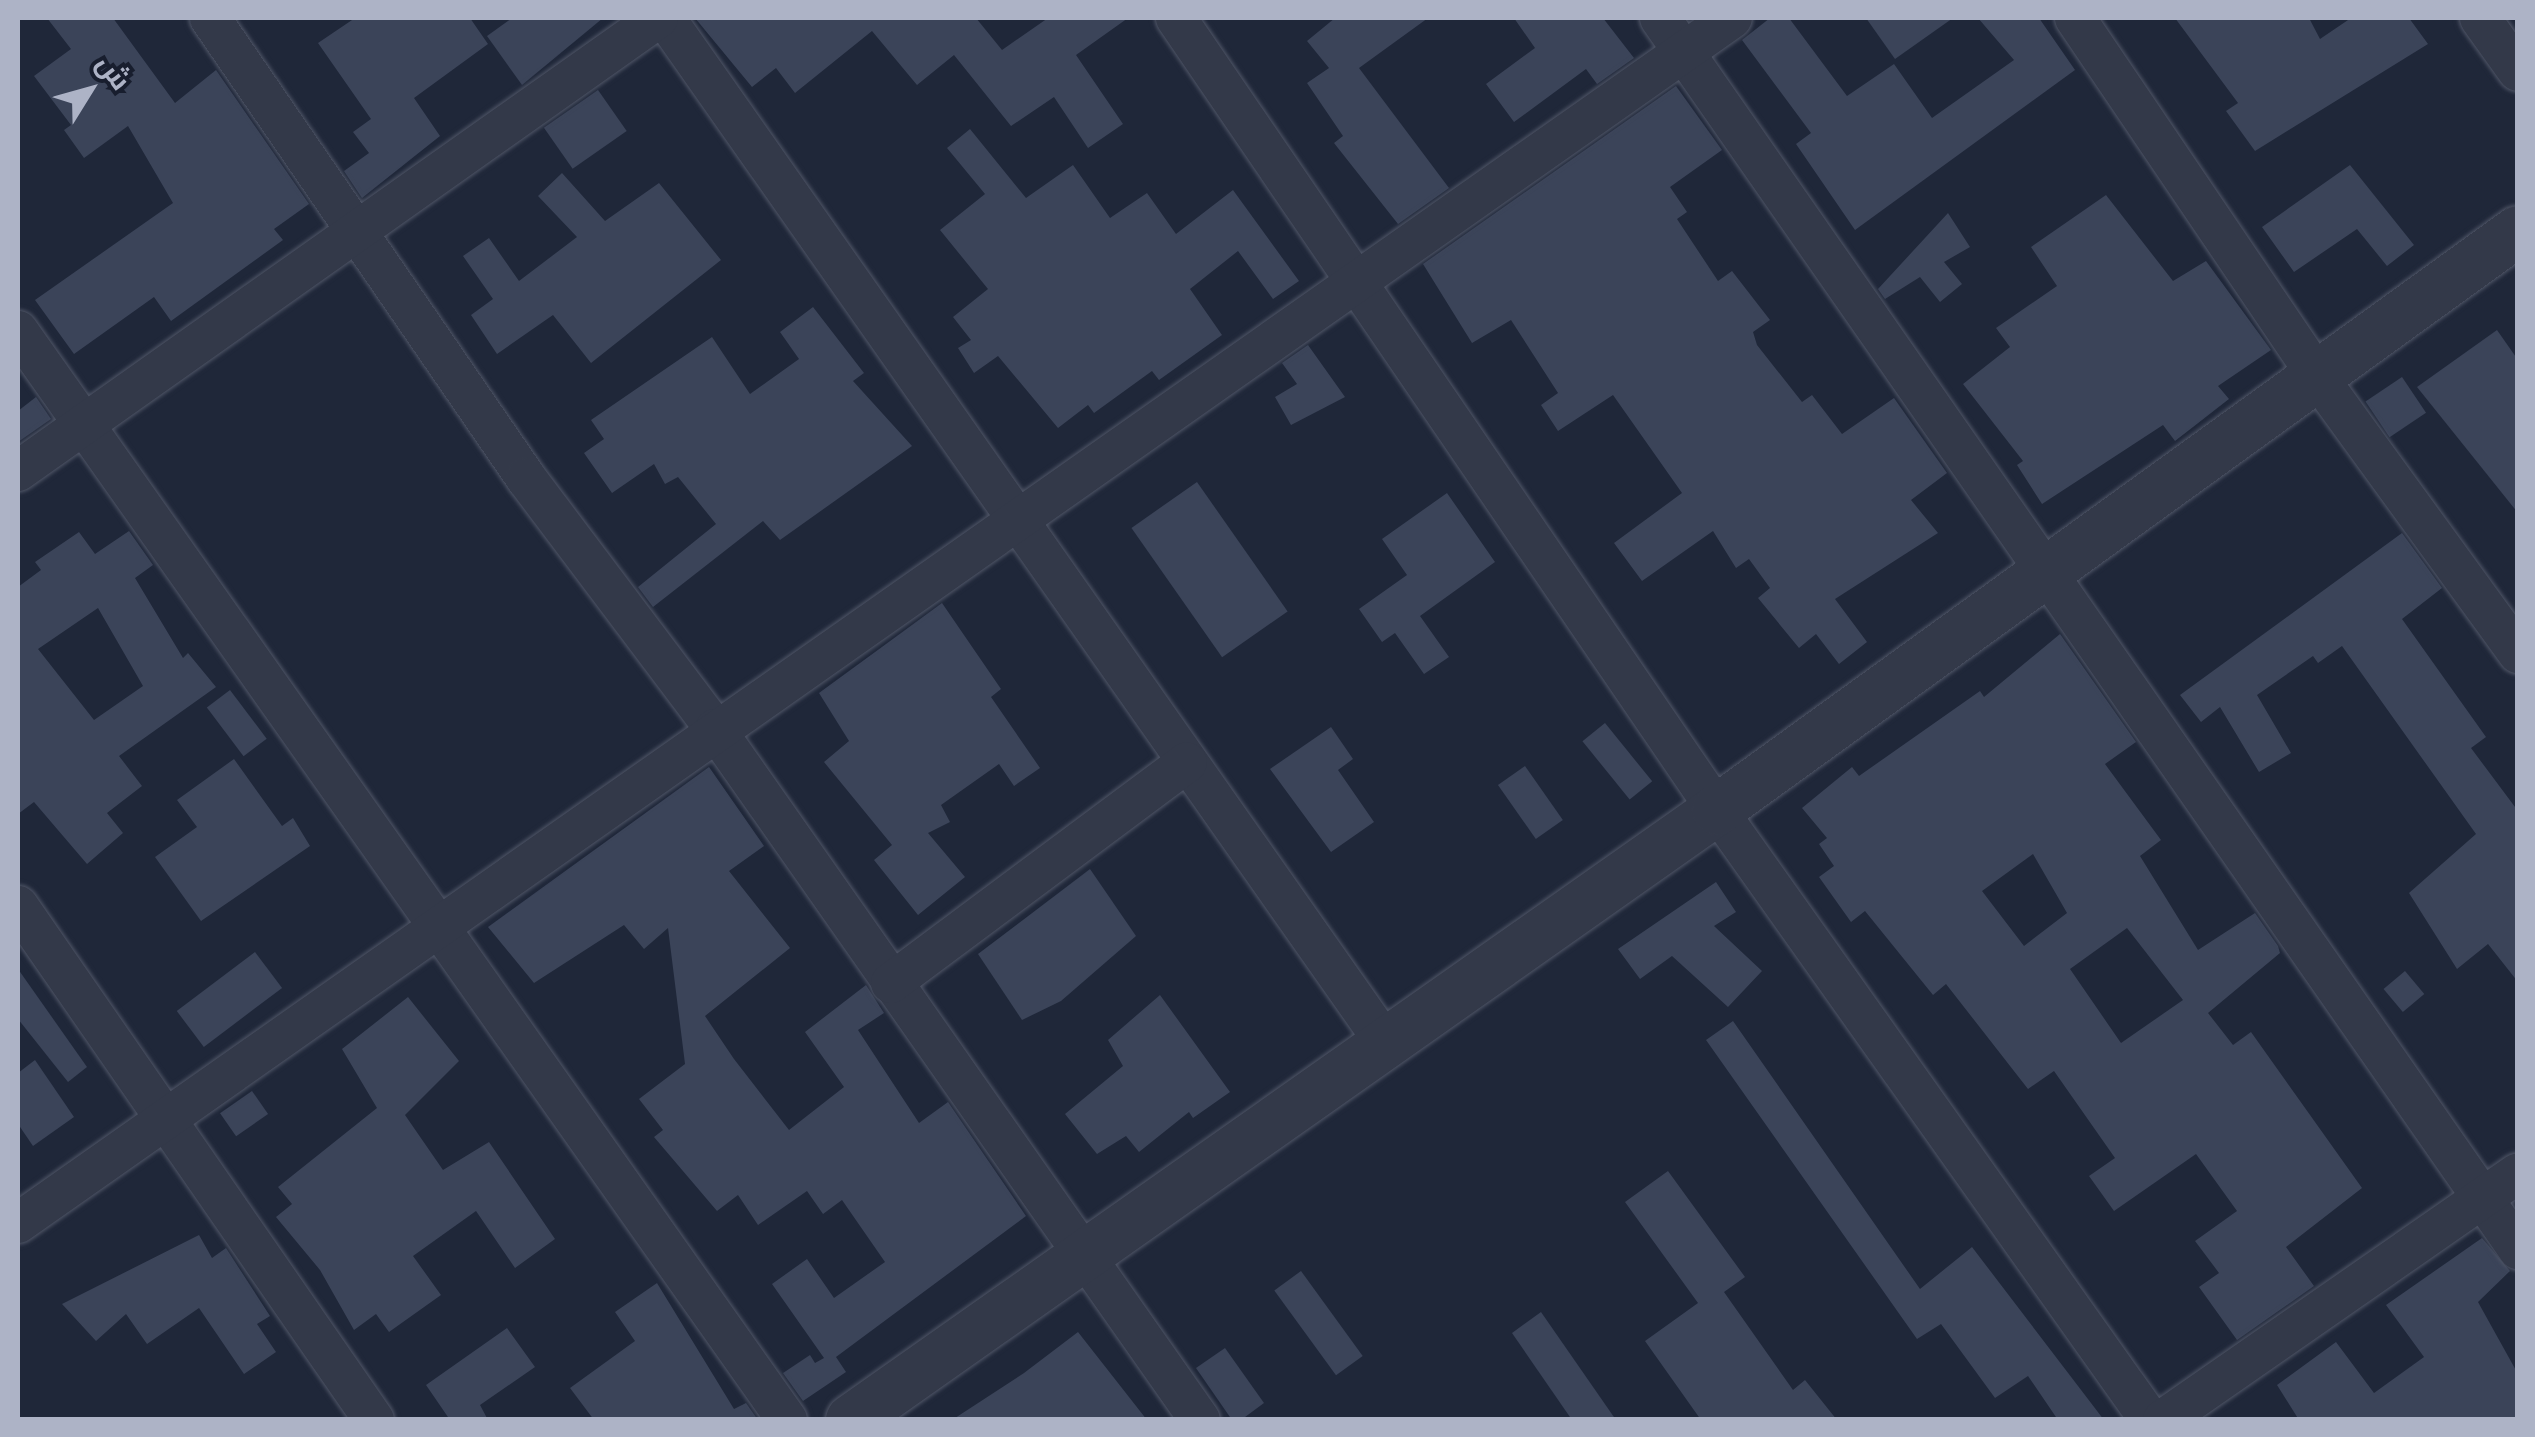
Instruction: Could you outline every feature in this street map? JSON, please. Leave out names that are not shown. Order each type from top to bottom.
[{"type":"street","points":[[210,18],[526,478],[715,729],[1200,1420]]},
{"type":"street","points":[[18,470],[662,18],[1386,1044]]},
{"type":"street","points":[[1176,18],[1717,810],[2150,1420]]},
{"type":"street","points":[[1660,18],[2042,574],[2518,1250]]},
{"type":"street","points":[[18,1223],[164,1124],[715,729],[1020,523],[1732,18]]},
{"type":"street","points":[[2075,18],[2318,379],[2518,653]]},
{"type":"street","points":[[2480,18],[2518,72]]},
{"type":"street","points":[[851,1420],[1717,810],[2518,232]]},
{"type":"street","points":[[18,331],[787,1420]]},
{"type":"street","points":[[892,983],[1187,762]]},
{"type":"street","points":[[18,906],[164,1124],[374,1420]]},
{"type":"street","points":[[2163,1420],[2518,1173]]},
{"type":"building","points":[[47,18],[113,18],[175,103],[216,70],[309,204],[274,229],[283,240],[171,321],[154,297],[74,354],[35,300],[173,203],[128,126],[84,158],[64,130],[71,125],[34,76],[71,49]]},
{"type":"building","points":[[355,18],[470,18],[488,44],[414,98],[440,136],[362,198],[344,171],[369,153],[353,132],[371,119],[318,43]]},
{"type":"building","points":[[512,18],[603,18],[522,85],[487,36]]},
{"type":"building","points":[[695,18],[976,18],[1002,50],[1048,18],[1128,18],[1076,55],[1123,124],[1088,148],[1054,97],[1011,126],[954,55],[917,85],[872,31],[795,93],[776,68],[752,87]]},
{"type":"building","points":[[1335,18],[1428,18],[1359,68],[1449,188],[1398,224],[1334,143],[1343,136],[1307,83],[1329,68],[1307,41]]},
{"type":"building","points":[[1514,18],[1603,18],[1634,58],[1597,84],[1586,69],[1514,122],[1486,84],[1535,48]]},
{"type":"building","points":[[1770,18],[1789,18],[1847,96],[1894,64],[1932,118],[2014,60],[1978,18],[2039,18],[2075,70],[1855,230],[1796,144],[1811,133],[1742,40]]},
{"type":"building","points":[[1866,18],[1953,18],[1895,59]]},
{"type":"building","points":[[2175,18],[2309,18],[2320,39],[2351,18],[2409,18],[2428,44],[2255,151],[2226,111],[2238,103]]},
{"type":"building","points":[[1676,86],[1722,150],[1670,187],[1687,212],[1677,219],[1718,281],[1732,271],[1770,320],[1753,332],[1757,345],[1802,402],[1812,395],[1842,434],[1894,398],[1947,473],[1911,500],[1938,533],[1835,599],[1867,642],[1839,664],[1816,634],[1799,648],[1758,598],[1770,588],[1749,559],[1736,568],[1713,531],[1642,581],[1614,543],[1682,493],[1613,395],[1558,431],[1541,405],[1558,393],[1511,320],[1472,343],[1423,264]]},
{"type":"building","points":[[598,90],[627,131],[573,169],[544,128]]},
{"type":"building","points":[[970,129],[1026,198],[1073,165],[1110,218],[1147,193],[1176,234],[1233,190],[1299,281],[1273,299],[1238,251],[1190,289],[1222,335],[1159,380],[1152,371],[1094,413],[1088,405],[1058,428],[998,356],[974,373],[958,348],[971,340],[953,317],[988,289],[940,230],[985,194],[947,148]]},
{"type":"building","points":[[2350,165],[2414,245],[2387,266],[2357,229],[2294,272],[2262,227]]},
{"type":"building","points":[[562,173],[605,221],[659,183],[721,260],[591,363],[553,315],[497,354],[471,315],[493,299],[463,256],[489,238],[519,281],[577,237],[538,196]]},
{"type":"building","points":[[2106,195],[2173,281],[2206,261],[2271,350],[2218,386],[2229,399],[2175,441],[2163,425],[2042,504],[2017,465],[2023,461],[1963,384],[2010,347],[1996,328],[2057,286],[2031,247]]},
{"type":"building","points":[[1948,213],[1970,247],[1944,262],[1962,284],[1940,302],[1920,277],[1885,299],[1878,289]]},
{"type":"building","points":[[813,307],[864,373],[853,381],[912,446],[780,540],[763,521],[653,607],[638,587],[716,524],[678,477],[665,484],[654,464],[612,493],[584,453],[604,439],[591,420],[712,337],[750,394],[799,359],[780,332]]},
{"type":"building","points":[[2497,330],[2518,360],[2518,513],[2417,387]]},
{"type":"building","points":[[1308,345],[1345,397],[1291,425],[1275,397],[1297,384],[1282,363]]},
{"type":"building","points":[[2402,377],[2426,413],[2390,437],[2366,402]]},
{"type":"building","points":[[36,397],[51,419],[18,442],[18,411]]},
{"type":"building","points":[[1197,482],[1288,611],[1222,657],[1131,528]]},
{"type":"building","points":[[1447,493],[1495,562],[1420,616],[1449,657],[1424,674],[1395,633],[1382,642],[1359,609],[1407,575],[1382,539]]},
{"type":"building","points":[[129,531],[153,565],[135,578],[183,658],[188,653],[216,687],[119,756],[142,786],[107,813],[123,833],[87,864],[34,802],[18,814],[18,587],[41,570],[35,562],[79,532],[95,554]],"holes":[[[98,608],[143,686],[94,720],[38,649]]]},
{"type":"building","points":[[2402,533],[2442,588],[2402,619],[2486,737],[2471,748],[2518,811],[2518,982],[2488,944],[2457,969],[2409,893],[2476,834],[2342,646],[2318,663],[2313,656],[2257,695],[2291,753],[2259,772],[2220,707],[2201,722],[2180,695]]},
{"type":"building","points":[[942,603],[1001,689],[991,697],[1040,768],[1014,786],[999,764],[941,805],[950,822],[928,833],[965,877],[918,915],[874,860],[892,845],[824,762],[849,741],[819,693]]},
{"type":"building","points":[[2060,634],[2136,742],[2105,764],[2161,840],[2140,856],[2198,950],[2255,913],[2278,946],[2280,953],[2208,1013],[2233,1045],[2251,1032],[2362,1188],[2286,1247],[2314,1286],[2237,1340],[2199,1287],[2219,1273],[2195,1241],[2237,1211],[2196,1154],[2114,1211],[2089,1176],[2115,1158],[2054,1071],[2028,1089],[1946,984],[1933,995],[1865,911],[1851,922],[1819,877],[1834,866],[1819,844],[1827,838],[1802,808],[1852,767],[1859,776],[1980,691],[1984,697]],"holes":[[[2033,854],[2067,913],[2024,946],[1982,891]],[[2127,928],[2183,1000],[2121,1043],[2070,969]]]},
{"type":"building","points":[[230,690],[267,739],[244,756],[207,707]]},
{"type":"building","points":[[1605,723],[1652,781],[1630,800],[1582,741]]},
{"type":"building","points":[[1331,727],[1353,759],[1338,770],[1374,822],[1331,852],[1270,769]]},
{"type":"building","points":[[234,759],[282,826],[293,818],[310,846],[201,921],[155,857],[197,827],[177,800]]},
{"type":"building","points":[[1525,766],[1563,820],[1536,839],[1498,785]]},
{"type":"building","points":[[709,767],[764,846],[729,871],[790,948],[705,1016],[734,1059],[789,1130],[844,1087],[805,1032],[866,985],[884,1013],[858,1030],[919,1123],[948,1102],[1026,1216],[836,1357],[846,1372],[803,1401],[783,1373],[810,1355],[815,1363],[824,1358],[772,1284],[807,1259],[834,1298],[885,1262],[842,1200],[823,1214],[807,1191],[758,1225],[738,1195],[717,1211],[654,1137],[663,1130],[639,1099],[685,1064],[668,928],[644,949],[624,925],[534,983],[488,927]]},
{"type":"building","points":[[1090,869],[1136,936],[1061,1001],[1022,1020],[978,954]]},
{"type":"building","points":[[1716,882],[1736,912],[1714,926],[1762,971],[1728,1007],[1672,956],[1640,979],[1618,949]]},
{"type":"building","points":[[255,952],[282,988],[204,1047],[177,1011]]},
{"type":"building","points":[[18,969],[87,1067],[68,1082],[18,1019]]},
{"type":"building","points":[[2405,971],[2424,994],[2403,1012],[2384,989]]},
{"type":"building","points":[[1160,995],[1230,1092],[1193,1118],[1189,1112],[1139,1152],[1126,1136],[1097,1154],[1065,1114],[1123,1066],[1108,1040]]},
{"type":"building","points":[[408,997],[459,1061],[405,1115],[443,1170],[489,1142],[555,1239],[515,1268],[476,1211],[413,1256],[441,1295],[389,1332],[376,1314],[354,1330],[320,1270],[276,1217],[292,1204],[278,1187],[377,1108],[342,1049]]},
{"type":"building","points":[[1733,1021],[1920,1289],[1972,1247],[2104,1420],[2058,1420],[2028,1376],[1995,1398],[1941,1324],[1917,1339],[1706,1040]]},
{"type":"building","points":[[35,1060],[74,1117],[33,1146],[18,1124],[18,1073]]},
{"type":"building","points":[[252,1091],[268,1114],[236,1136],[220,1113]]},
{"type":"building","points":[[1668,1171],[1745,1277],[1724,1292],[1793,1390],[1805,1380],[1837,1420],[1701,1420],[1645,1341],[1698,1303],[1625,1202]]},
{"type":"building","points":[[199,1235],[212,1258],[226,1248],[270,1316],[257,1324],[276,1352],[244,1374],[199,1308],[147,1344],[126,1314],[96,1341],[62,1304]]},
{"type":"building","points":[[2482,1238],[2510,1271],[2478,1302],[2518,1374],[2518,1420],[2299,1420],[2277,1385],[2336,1342],[2374,1393],[2424,1357],[2386,1305]]},
{"type":"building","points":[[1301,1271],[1363,1356],[1336,1375],[1274,1290]]},
{"type":"building","points":[[657,1283],[734,1409],[746,1403],[758,1420],[594,1420],[570,1388],[635,1341],[615,1312]]},
{"type":"building","points":[[1541,1312],[1616,1420],[1572,1420],[1512,1333]]},
{"type":"building","points":[[507,1328],[535,1367],[480,1405],[488,1420],[450,1420],[426,1385]]},
{"type":"building","points":[[1078,1332],[1147,1420],[952,1420],[1024,1373]]},
{"type":"building","points":[[1225,1348],[1264,1403],[1241,1420],[1232,1420],[1196,1368]]}]
